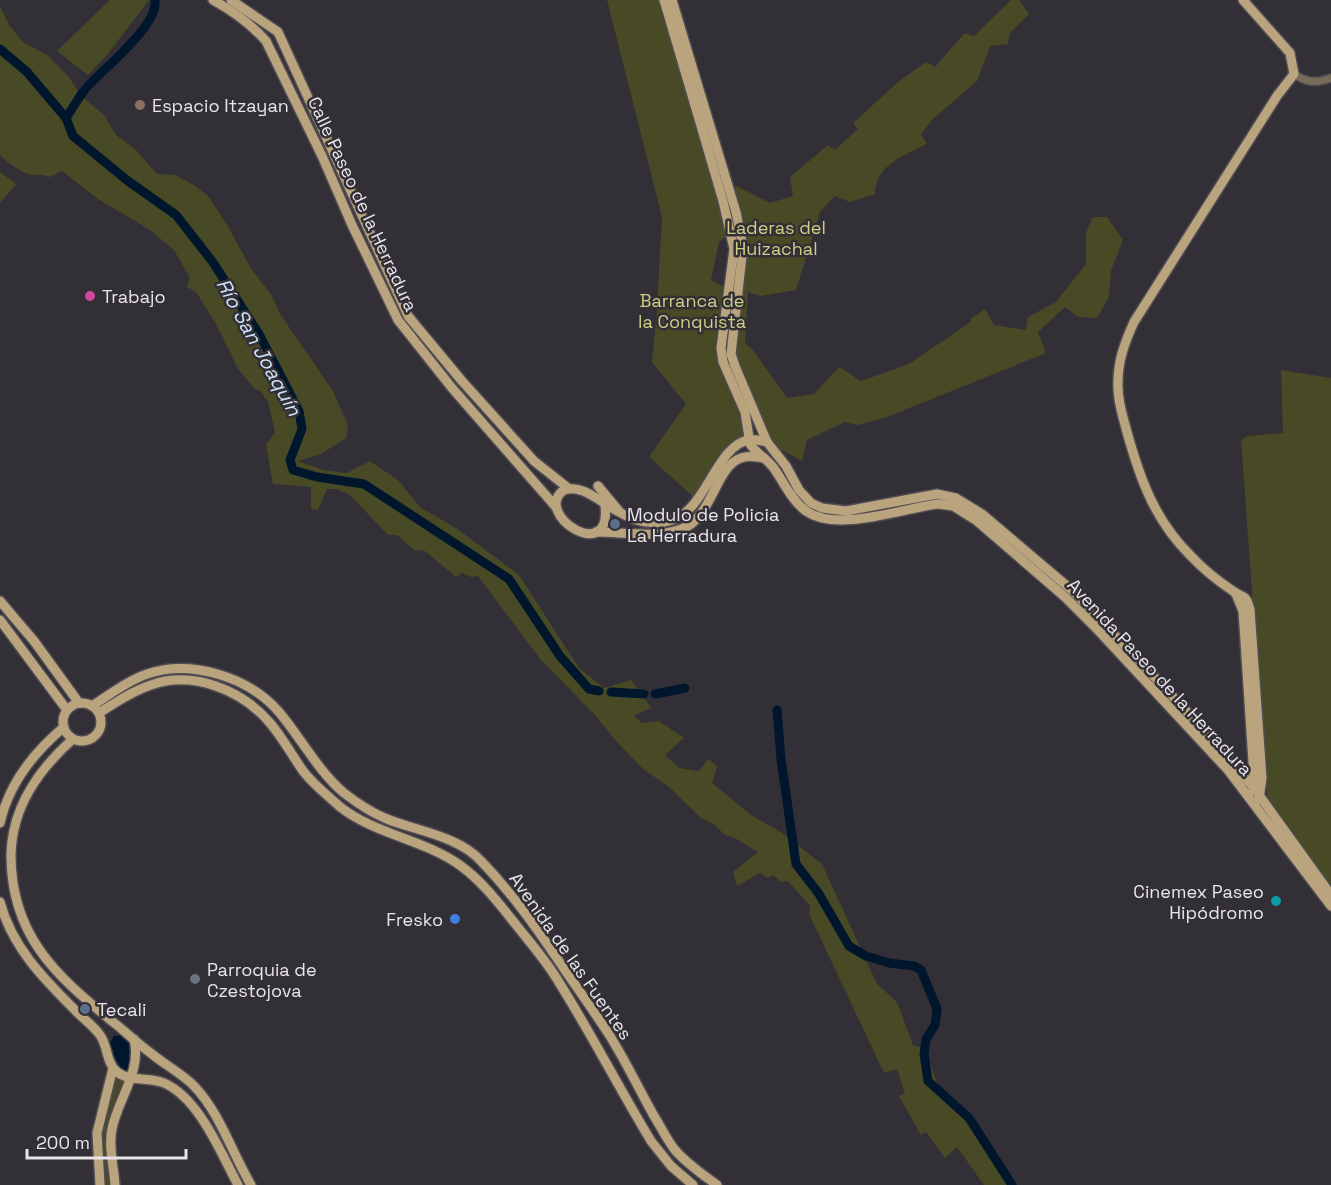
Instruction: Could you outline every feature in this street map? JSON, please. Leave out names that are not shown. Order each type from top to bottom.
[{"type":"main road","name":"Calle Paseo de la Herradura","points":[[213,0],[256,30],[272,51],[398,320],[452,388],[556,507]]},
{"type":"main road","name":"Calle Paseo de la Herradura","points":[[231,0],[278,32],[408,316],[484,407],[534,461],[568,488]]},
{"type":"main road","points":[[664,0],[731,233],[734,249],[722,348],[723,362],[745,412],[749,440]]},
{"type":"main road","name":"Avenida Paseo de la Herradura","points":[[672,0],[736,212],[743,246],[731,354],[767,442],[786,466],[799,490],[810,503],[822,508],[846,511],[936,494],[956,498],[982,514],[1095,627],[1198,736],[1252,802],[1331,906]]},
{"type":"main road","points":[[1243,0],[1290,53],[1294,74],[1277,96],[1134,322],[1122,349],[1118,377],[1119,403],[1149,498],[1175,540],[1192,558],[1235,593],[1244,597],[1250,610],[1262,778],[1260,796],[1252,802]]},
{"type":"main road","points":[[272,51],[281,48],[287,50]]},
{"type":"main road","points":[[452,388],[484,407]]},
{"type":"main road","points":[[748,426],[760,424]]},
{"type":"main road","points":[[764,458],[750,456],[739,458],[729,466],[700,516],[688,525],[662,533],[595,532],[587,534],[573,529],[565,522],[556,507],[558,495],[568,488],[590,494],[626,517],[641,522],[674,519],[685,513],[697,500],[723,460],[741,443],[749,440],[767,442]]},
{"type":"main road","name":"Avenida Paseo de la Herradura","points":[[749,440],[796,501],[806,511],[818,517],[846,520],[926,505],[953,506],[978,521],[1082,600],[1179,703],[1254,788],[1331,895]]},
{"type":"main road","points":[[598,486],[626,517],[629,532]]},
{"type":"main road","points":[[595,532],[603,526],[606,506]]},
{"type":"main road","points":[[1235,593],[1243,611],[1254,788],[1252,802]]},
{"type":"main road","points":[[0,601],[34,641],[79,703],[92,706],[99,713],[100,727],[96,736],[82,742],[73,739],[64,727],[63,719],[67,710],[79,703]]},
{"type":"main road","points":[[0,621],[67,710]]},
{"type":"main road","name":"Avenida de las Fuentes","points":[[92,706],[146,674],[163,670],[220,674],[244,683],[277,709],[344,793],[387,819],[426,830],[479,858],[525,913],[611,1038],[668,1141],[690,1166],[717,1185]]},
{"type":"main road","name":"Avenida de las Fuentes","points":[[99,713],[128,696],[163,682],[195,681],[220,687],[244,699],[263,716],[306,774],[339,805],[369,824],[436,852],[468,872],[501,906],[556,977],[651,1141],[671,1166],[693,1185]]},
{"type":"main road","points":[[0,823],[7,799],[20,775],[46,742],[64,727]]},
{"type":"main road","points":[[73,739],[42,770],[24,799],[18,814],[12,843],[12,885],[16,903],[32,940],[52,966],[86,1001],[197,1089],[228,1137],[251,1185]]},
{"type":"main road","points":[[321,790],[329,789],[332,780]]},
{"type":"main road","points":[[339,805],[339,797],[344,793]]},
{"type":"main road","points":[[0,902],[14,938],[27,958],[40,975],[99,1034],[113,1068],[130,1079],[158,1080],[170,1085],[179,1093],[206,1126],[237,1185]]},
{"type":"main road","points":[[556,977],[556,970],[566,971]]},
{"type":"main road","points":[[115,1185],[111,1132],[136,1057],[134,1038]]},
{"type":"main road","points":[[100,1185],[97,1133],[113,1068]]},
{"type":"street","points":[[1294,74],[1305,82],[1331,78]]},
{"type":"green space","points":[[110,0],[149,0],[107,55],[88,75],[57,51]]},
{"type":"green space","name":"Barranca de la Conquista","points":[[607,0],[664,0],[731,233],[719,242],[711,280],[729,289],[722,346],[745,412],[749,440],[741,441],[697,500],[649,457],[686,404],[652,362],[662,217]]},
{"type":"green space","name":"Laderas del Huizachal","points":[[1011,0],[1019,0],[1029,14],[1010,33],[1008,44],[990,46],[977,81],[932,120],[921,134],[927,144],[901,157],[886,168],[876,184],[875,194],[850,202],[835,196],[820,212],[796,290],[760,296],[748,292],[745,343],[752,349],[787,398],[814,394],[839,367],[861,381],[909,364],[969,323],[985,309],[994,325],[1026,330],[1028,317],[1056,302],[1086,264],[1086,233],[1093,217],[1107,217],[1123,240],[1111,271],[1109,297],[1097,318],[1078,317],[1065,307],[1038,332],[1046,353],[887,417],[858,425],[845,422],[807,440],[802,461],[767,442],[735,366],[743,247],[736,212],[735,185],[770,203],[793,196],[790,177],[828,145],[835,150],[858,129],[853,123],[898,82],[926,62],[935,67],[965,33],[974,36]]},
{"type":"green space","points":[[0,6],[9,25],[23,42],[47,55],[69,77],[81,96],[104,115],[116,135],[136,150],[157,174],[175,175],[194,185],[209,197],[252,270],[272,296],[280,314],[333,391],[348,425],[346,438],[321,454],[298,461],[323,470],[347,473],[370,461],[398,480],[420,507],[456,528],[519,575],[579,668],[604,688],[631,680],[651,708],[634,716],[642,723],[659,721],[684,738],[665,755],[679,768],[699,771],[708,759],[717,766],[712,783],[751,815],[779,831],[822,864],[877,984],[897,1002],[913,1045],[925,1049],[939,1089],[970,1118],[1011,1185],[984,1185],[957,1147],[945,1158],[926,1132],[921,1135],[899,1096],[905,1093],[897,1069],[884,1073],[809,914],[810,906],[788,881],[781,882],[773,875],[768,878],[760,873],[737,886],[733,872],[758,852],[735,838],[725,835],[715,825],[701,818],[669,787],[642,768],[594,714],[541,660],[478,576],[471,577],[462,573],[456,577],[425,551],[414,550],[397,535],[388,535],[350,495],[336,489],[327,489],[318,510],[311,509],[311,487],[273,484],[266,445],[275,432],[268,402],[238,369],[215,322],[196,292],[187,287],[190,278],[174,250],[150,230],[98,199],[62,171],[50,177],[26,173],[0,155]]},
{"type":"green space","points":[[0,172],[16,184],[0,203]]},
{"type":"green space","points":[[1281,370],[1331,378],[1331,889],[1267,796],[1241,440],[1248,436],[1283,433]]},
{"type":"green space","points":[[113,1069],[127,1079],[112,1123],[114,1185],[101,1185],[99,1133]]},
{"type":"water","points":[[122,1035],[130,1041],[132,1063],[127,1077],[113,1067],[108,1046],[114,1036]]},
{"type":"waterway","name":"Río San Joaquín","points":[[66,118],[87,87],[139,34],[154,10],[155,0]]},
{"type":"waterway","name":"Río San Joaquín","points":[[0,49],[27,72],[66,118],[73,136],[128,181],[176,215],[212,261],[259,334],[299,411],[302,429],[290,460],[293,470],[317,477],[364,484],[509,579],[560,656],[589,689],[599,691]]},
{"type":"waterway","name":"Río San Joaquín","points":[[655,694],[685,688]]},
{"type":"waterway","name":"Río San Joaquín","points":[[611,692],[644,694]]},
{"type":"waterway","name":"Río San Joaquín","points":[[777,710],[781,759],[796,864],[819,894],[849,946],[866,956],[889,963],[914,966],[921,970],[937,1009],[935,1025],[926,1039],[924,1054],[928,1081],[969,1118],[1012,1185]]},
{"type":"place","name":"Espacio Itzayan","points":[[140,105]]},
{"type":"place","name":"Trabajo","points":[[90,296]]},
{"type":"place","name":"Modulo de Policia La Herradura","points":[[615,524]]},
{"type":"place","name":"Cinemex Paseo Hipódromo","points":[[1276,901]]},
{"type":"place","name":"Fresko","points":[[455,919]]},
{"type":"place","name":"Parroquia de Czestojova","points":[[195,979]]},
{"type":"place","name":"Tecali","points":[[85,1009]]}]
